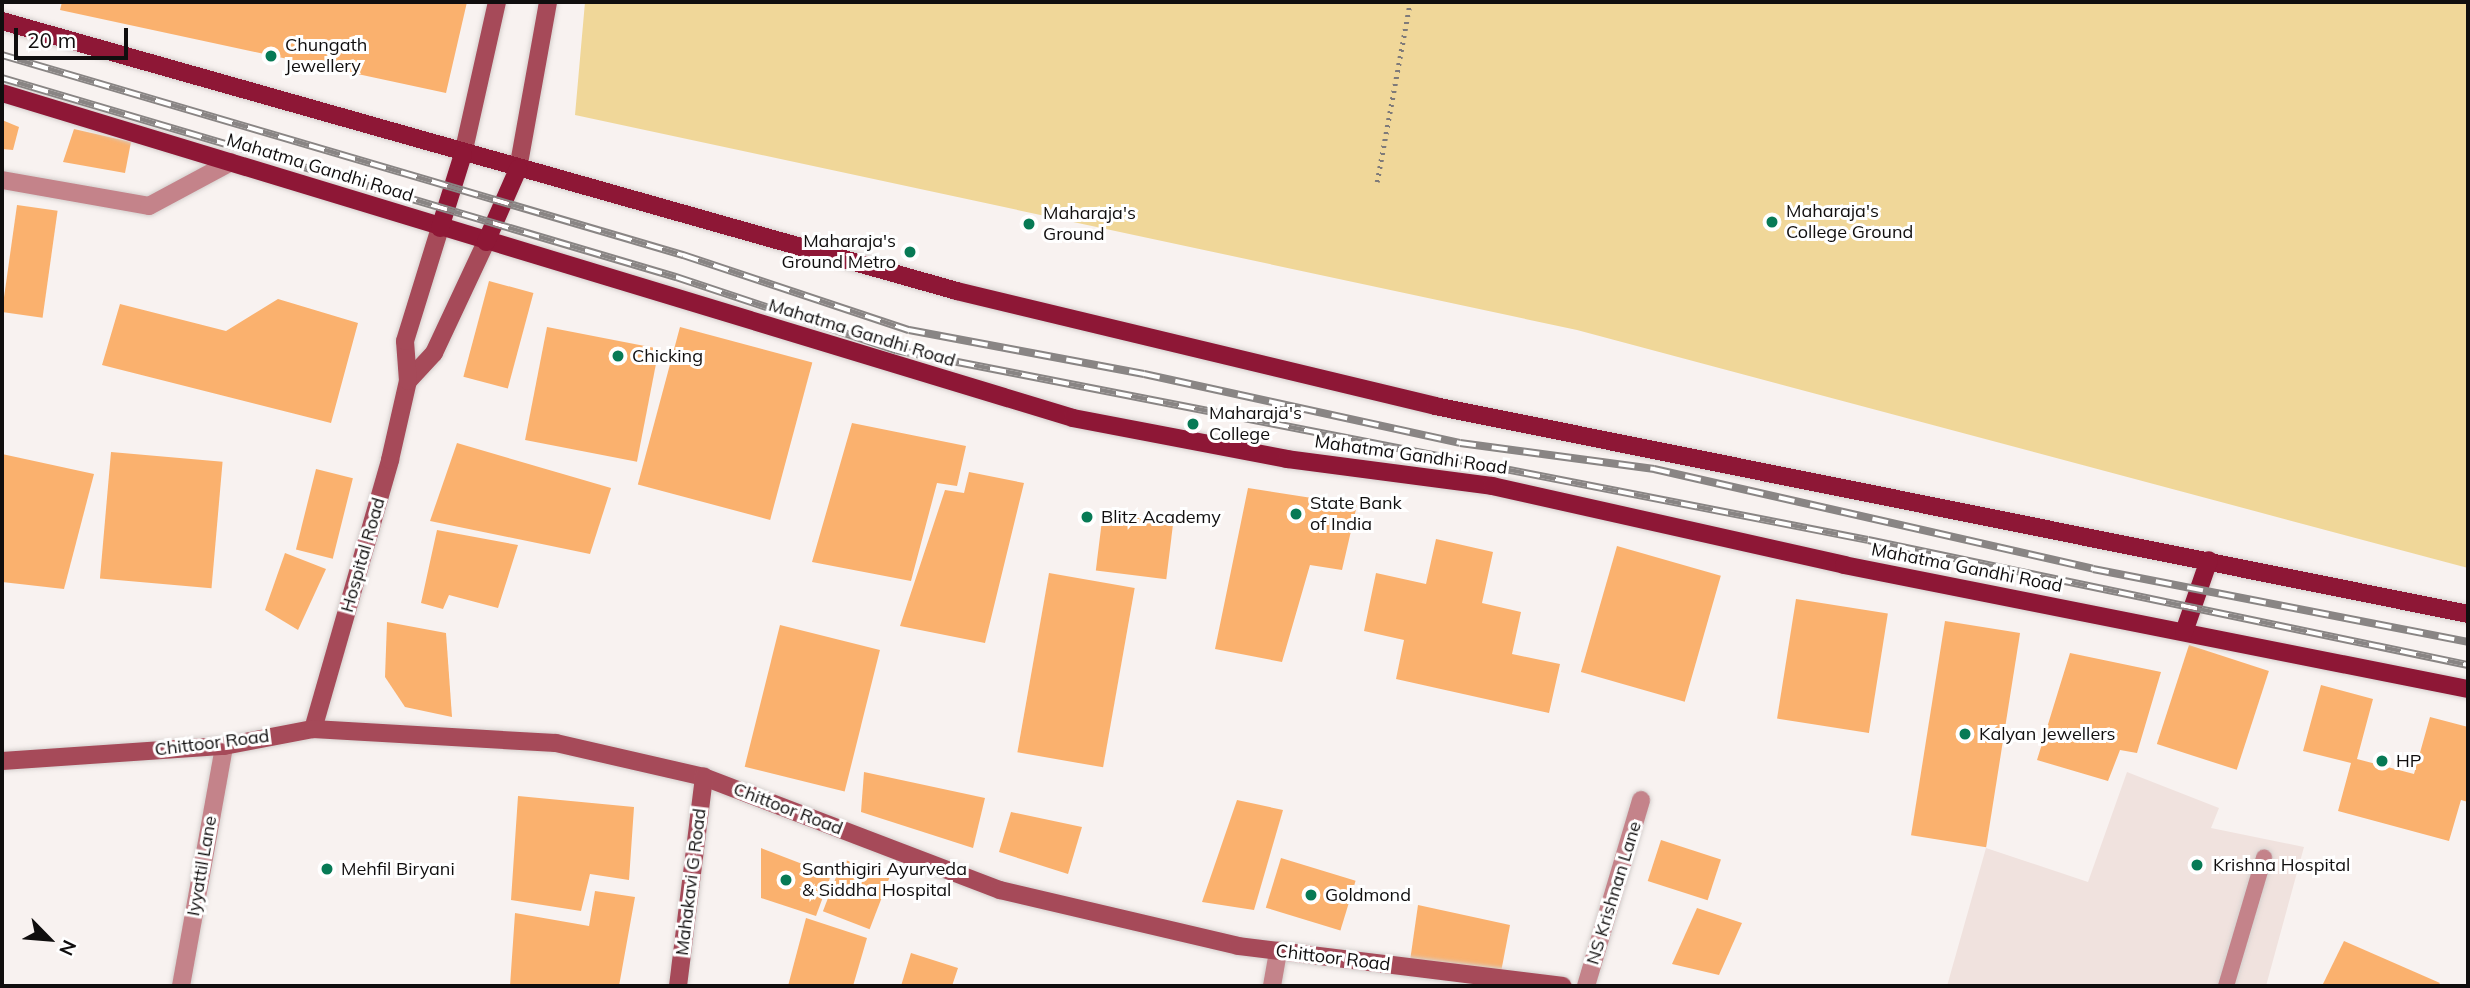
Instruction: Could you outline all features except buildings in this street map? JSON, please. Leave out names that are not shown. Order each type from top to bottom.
[{"type":"main road","points":[[440,228],[463,154],[497,2]]},
{"type":"main road","points":[[486,242],[519,169],[548,2]]},
{"type":"main road","points":[[2,21],[957,292],[1435,406],[2209,559],[2468,614]]},
{"type":"main road","name":"Mahatma Gandhi Road","points":[[2,93],[1073,418],[1287,459],[1492,486],[1844,565],[2468,689]]},
{"type":"main road","name":"Hospital Road","points":[[313,729],[408,381],[405,341],[440,228]]},
{"type":"main road","name":"Hospital Road","points":[[408,381],[434,353],[486,242]]},
{"type":"main road","points":[[2184,632],[2209,559]]},
{"type":"main road","name":"Chittoor Road","points":[[2,761],[224,746],[313,729],[556,743],[704,777],[1000,890],[1278,951],[1563,986]]},
{"type":"main road","name":"Mahakavi G Road","points":[[678,986],[704,777]]},
{"type":"street","points":[[2,180],[149,206],[231,162]]},
{"type":"street","name":"Iyyattil Lane","points":[[181,986],[224,746]]},
{"type":"street","name":"NS Krishnan Lane","points":[[1586,986],[1642,800]]},
{"type":"street","points":[[1272,986],[1278,951]]},
{"type":"lane","points":[[2226,986],[2264,858]]},
{"type":"path","points":[[1377,182],[1410,2]]},
{"type":"shaded area","name":"Maharaja's College Ground","points":[[585,2],[2468,2],[2468,568],[1577,330],[575,115]]},
{"type":"shaded area","name":"Krishna Hospital","points":[[2127,772],[2219,808],[2211,828],[2304,847],[2266,986],[1947,986],[1986,848],[2088,882]]},
{"type":"railway","points":[[2,55],[683,255],[909,330],[1144,374],[1460,443],[1654,469],[2093,569],[2468,642]]},
{"type":"railway","points":[[2,78],[676,277],[896,350],[1868,540],[2468,665]]},
{"type":"place","name":"Chungath Jewellery","points":[[271,56]]},
{"type":"place","name":"Maharaja's College Ground","points":[[1772,222]]},
{"type":"place","name":"Maharaja's Ground","points":[[1029,224]]},
{"type":"place","name":"Maharaja's Ground Metro","points":[[910,252]]},
{"type":"place","name":"Chicking","points":[[618,356]]},
{"type":"place","name":"Maharaja's College","points":[[1193,424]]},
{"type":"place","name":"State Bank of India","points":[[1296,514]]},
{"type":"place","name":"Blitz Academy","points":[[1087,517]]},
{"type":"place","name":"Kalyan Jewellers","points":[[1965,734]]},
{"type":"place","name":"HP","points":[[2382,761]]},
{"type":"place","name":"Krishna Hospital","points":[[2197,865]]},
{"type":"place","name":"Mehfil Biryani","points":[[327,869]]},
{"type":"place","name":"Santhigiri Ayurveda & Siddha Hospital","points":[[786,880]]},
{"type":"place","name":"Goldmond","points":[[1311,895]]}]
